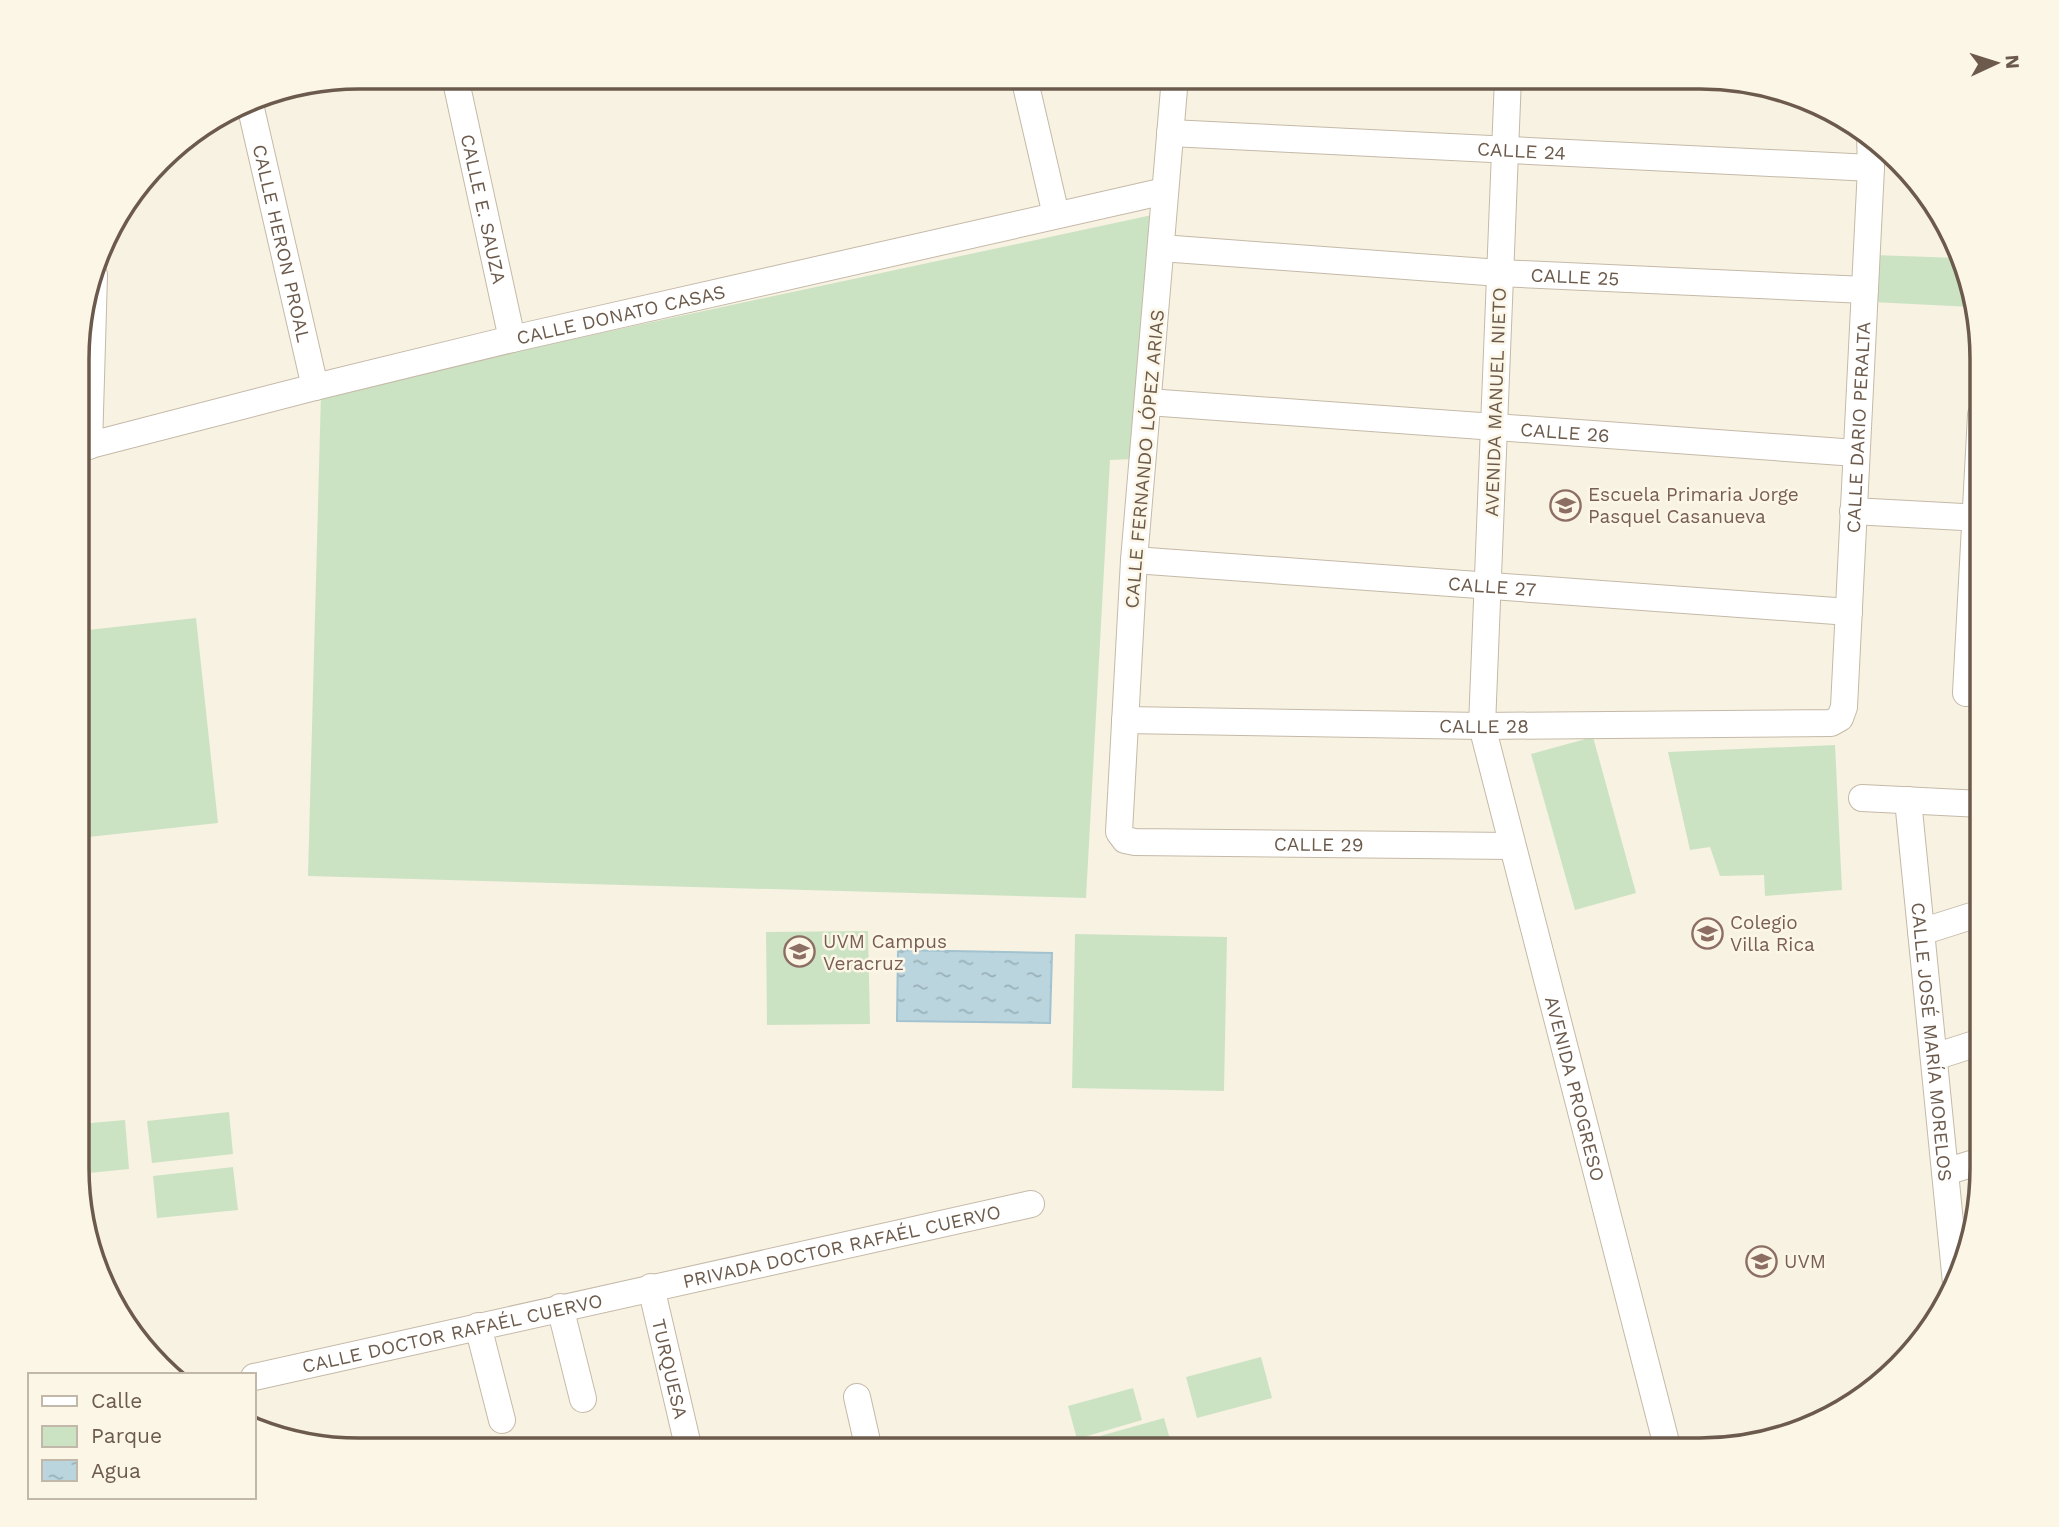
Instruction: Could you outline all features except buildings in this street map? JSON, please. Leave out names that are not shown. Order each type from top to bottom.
[{"type":"street","name":"CALLE E. SAUZA","points":[[458,89],[512,339]]},
{"type":"street","points":[[1027,89],[1056,215]]},
{"type":"street","name":"CALLE FERNANDO LÓPEZ ARIAS","points":[[1125,840],[1119,832],[1134,560],[1174,89]]},
{"type":"street","name":"AVENIDA MANUEL NIETO","points":[[1482,726],[1508,89]]},
{"type":"street","name":"CALLE HERON PROAL","points":[[252,112],[315,387]]},
{"type":"street","name":"CALLE 24","points":[[1170,133],[1871,169]]},
{"type":"street","name":"CALLE DARIO PERALTA","points":[[1840,718],[1844,707],[1870,150]]},
{"type":"street","name":"CALLE DONATO CASAS","points":[[89,446],[512,339],[1165,191]]},
{"type":"street","name":"CALLE 25","points":[[1161,248],[1500,273],[1865,290]]},
{"type":"street","points":[[89,361],[90,338]]},
{"type":"street","name":"CALLE 26","points":[[1148,402],[1856,453]]},
{"type":"street","points":[[1853,511],[1970,518]]},
{"type":"street","name":"CALLE 27","points":[[1134,560],[1849,612]]},
{"type":"street","points":[[1966,692],[1970,638]]},
{"type":"street","name":"CALLE 28","points":[[1125,720],[1482,726],[1831,723],[1840,718]]},
{"type":"street","name":"AVENIDA PROGRESO","points":[[1482,726],[1665,1438]]},
{"type":"street","points":[[1862,798],[1970,803]]},
{"type":"street","name":"CALLE JOSÉ MARÍA MORELOS","points":[[1908,800],[1954,1259]]},
{"type":"street","name":"CALLE 29","points":[[1125,840],[1513,846]]},
{"type":"street","points":[[1921,932],[1970,916]]},
{"type":"street","points":[[1934,1056],[1970,1045]]},
{"type":"street","points":[[1945,1172],[1970,1164]]},
{"type":"street","name":"PRIVADA DOCTOR RAFAÉL CUERVO","points":[[651,1287],[1031,1204]]},
{"type":"street","name":"CALLE DOCTOR RAFAÉL CUERVO","points":[[256,1377],[651,1287]]},
{"type":"street","name":"TURQUESA","points":[[651,1287],[686,1438]]},
{"type":"street","points":[[560,1307],[583,1399]]},
{"type":"street","points":[[478,1326],[502,1420]]},
{"type":"street","points":[[857,1396],[866,1438]]},
{"type":"green space","points":[[1152,215],[1132,459],[1110,460],[1086,898],[308,876],[321,393]]},
{"type":"green space","points":[[1873,255],[1950,258],[1965,307],[1872,302]]},
{"type":"green space","points":[[196,618],[218,823],[89,837],[89,630]]},
{"type":"green space","points":[[1593,737],[1636,893],[1575,910],[1531,754]]},
{"type":"green space","points":[[1835,745],[1842,890],[1765,896],[1764,875],[1720,876],[1710,847],[1690,850],[1668,752]]},
{"type":"green space","points":[[868,931],[870,1024],[767,1025],[766,932]]},
{"type":"green space","points":[[1075,934],[1227,937],[1224,1091],[1072,1088]]},
{"type":"green space","points":[[229,1112],[233,1154],[152,1163],[147,1121]]},
{"type":"green space","points":[[125,1120],[129,1169],[89,1173],[89,1123]]},
{"type":"green space","points":[[233,1167],[238,1210],[157,1218],[153,1176]]},
{"type":"green space","points":[[1261,1357],[1272,1398],[1197,1418],[1186,1377]]},
{"type":"green space","points":[[1133,1388],[1142,1420],[1077,1438],[1068,1406]]},
{"type":"green space","points":[[1164,1418],[1170,1438],[1100,1438]]},
{"type":"water","points":[[898,950],[1052,953],[1050,1023],[897,1021]]},
{"type":"place","name":"Escuela Primaria Jorge Pasquel Casanueva","points":[[1565,505]]},
{"type":"place","name":"Colegio Villa Rica","points":[[1707,933]]},
{"type":"place","name":"UVM Campus Veracruz","points":[[800,952]]},
{"type":"place","name":"UVM","points":[[1761,1261]]}]
